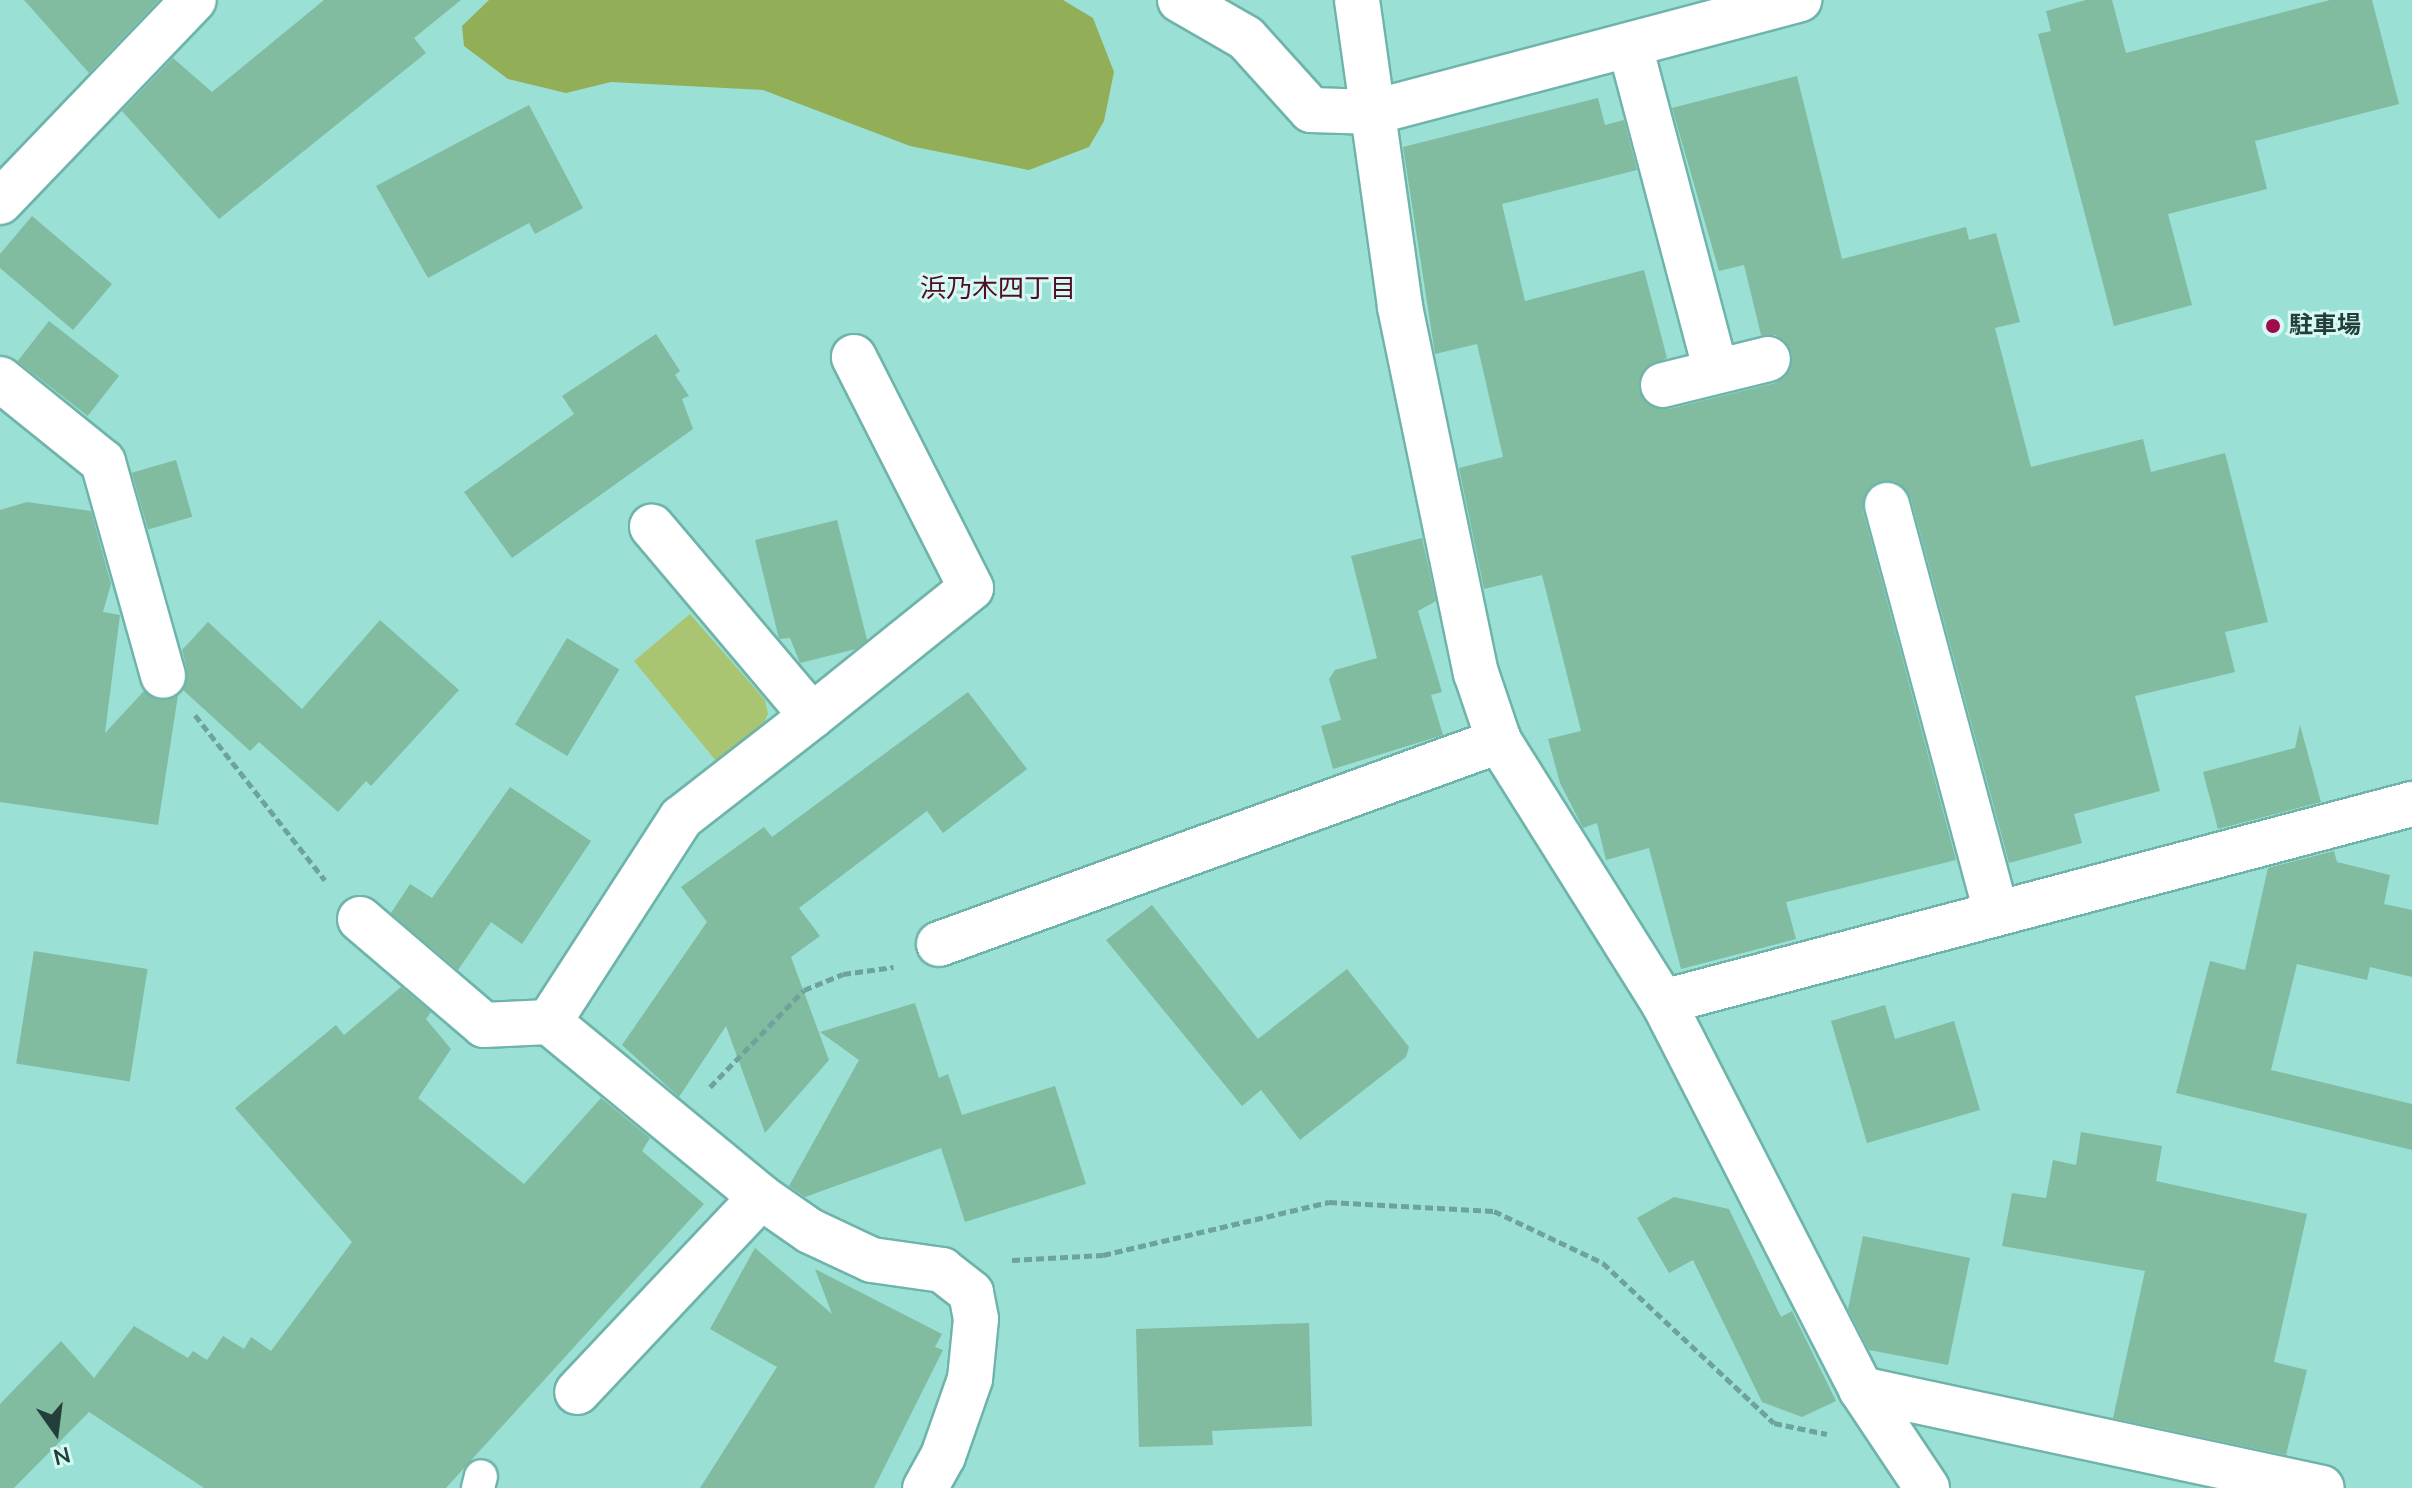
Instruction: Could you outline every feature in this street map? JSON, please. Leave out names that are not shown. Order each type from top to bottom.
[{"type":"street","points":[[0,202],[194,0]]},
{"type":"street","points":[[1180,0],[1246,38],[1311,110],[1374,112],[1799,0]]},
{"type":"street","points":[[1357,0],[1400,307],[1476,673],[1499,741],[1663,1002],[1861,1389],[1927,1488]]},
{"type":"street","points":[[1630,46],[1716,371]]},
{"type":"street","points":[[549,1022],[681,818],[971,588],[854,357]]},
{"type":"street","points":[[1663,385],[1768,359]]},
{"type":"street","points":[[0,379],[103,462],[163,676]]},
{"type":"street","points":[[1887,505],[1996,913]]},
{"type":"street","points":[[652,527],[812,716]]},
{"type":"street","points":[[939,944],[1499,741]]},
{"type":"street","points":[[1663,1002],[2412,804]]},
{"type":"street","points":[[360,919],[484,1025],[549,1022],[683,1126],[761,1197],[810,1231],[872,1260],[942,1270],[962,1282],[976,1319],[970,1379],[943,1456],[925,1488]]},
{"type":"street","points":[[577,1392],[761,1197]]},
{"type":"street","points":[[1861,1389],[2321,1488]]},
{"type":"path","points":[[163,676],[360,919]]},
{"type":"path","points":[[683,1126],[722,1070],[804,990],[843,974],[921,962],[939,944]]},
{"type":"path","points":[[962,1282],[988,1262],[1103,1255],[1329,1202],[1494,1211],[1603,1263],[1774,1423],[1864,1441],[1888,1432]]},
{"type":"green space","points":[[489,0],[1063,0],[1093,18],[1114,72],[1104,121],[1089,147],[1029,170],[910,146],[763,90],[611,82],[566,93],[508,79],[464,46],[462,26]]},
{"type":"green space","points":[[690,614],[765,700],[768,714],[761,729],[717,762],[634,661]]},
{"type":"building","points":[[24,0],[159,0],[89,73]]},
{"type":"building","points":[[324,0],[461,0],[414,38],[426,53],[219,219],[122,111],[173,58],[212,92]]},
{"type":"building","points":[[2086,0],[2112,0],[2126,53],[2330,0],[2372,0],[2399,104],[2255,141],[2267,189],[2168,214],[2192,305],[2114,326],[2038,34],[2051,31],[2046,11]]},
{"type":"building","points":[[1797,76],[1842,259],[1966,227],[1969,240],[1996,233],[2020,322],[1995,328],[2031,467],[2143,439],[2151,472],[2225,453],[2268,622],[2225,632],[2235,672],[2135,696],[2160,791],[2074,814],[2082,843],[2009,863],[1911,499],[1894,481],[1870,487],[1863,511],[1956,860],[1786,902],[1796,939],[1681,969],[1649,848],[1606,860],[1597,823],[1583,828],[1560,783],[1548,739],[1581,731],[1542,575],[1484,589],[1459,468],[1503,457],[1477,344],[1435,354],[1403,147],[1598,98],[1605,125],[1624,120],[1637,170],[1502,204],[1525,301],[1644,270],[1667,358],[1645,368],[1639,390],[1646,403],[1669,409],[1775,383],[1786,376],[1792,354],[1776,335],[1761,335],[1744,265],[1719,271],[1672,108]]},
{"type":"building","points":[[529,105],[583,208],[535,234],[529,223],[428,278],[376,186]]},
{"type":"building","points":[[32,216],[112,284],[73,330],[0,268],[0,254]]},
{"type":"building","points":[[49,321],[119,376],[88,416],[18,361]]},
{"type":"building","points":[[656,334],[680,371],[675,375],[689,396],[682,399],[693,429],[512,558],[464,492],[574,414],[562,396]]},
{"type":"building","points":[[176,460],[192,517],[148,529],[132,473]]},
{"type":"building","points":[[27,502],[91,511],[111,584],[103,612],[120,615],[105,733],[144,691],[158,700],[178,695],[158,825],[0,802],[0,510]]},
{"type":"building","points":[[837,520],[867,640],[856,649],[800,663],[790,638],[779,639],[755,540]]},
{"type":"building","points":[[1422,538],[1436,601],[1418,611],[1442,692],[1431,695],[1443,735],[1333,769],[1321,726],[1341,720],[1329,679],[1335,670],[1377,658],[1351,556]]},
{"type":"building","points":[[380,620],[459,690],[371,786],[366,781],[338,812],[259,742],[250,751],[183,690],[187,670],[182,650],[208,622],[302,709]]},
{"type":"building","points":[[567,638],[619,669],[567,756],[515,725]]},
{"type":"building","points":[[968,692],[1027,769],[943,833],[927,811],[799,908],[820,936],[791,957],[829,1060],[765,1133],[726,1026],[679,1097],[622,1045],[707,922],[681,887],[764,827],[772,837]]},
{"type":"building","points":[[2300,725],[2321,802],[2218,829],[2203,772],[2295,748]]},
{"type":"building","points":[[510,787],[591,841],[522,944],[491,922],[458,970],[391,913],[410,884],[432,898]]},
{"type":"building","points":[[2334,851],[2337,862],[2390,875],[2384,904],[2412,910],[2412,977],[2370,967],[2367,980],[2297,964],[2271,1070],[2412,1104],[2412,1150],[2176,1093],[2210,961],[2245,970],[2268,868]]},
{"type":"building","points":[[1152,905],[1258,1039],[1347,969],[1409,1047],[1406,1057],[1300,1140],[1261,1090],[1242,1106],[1106,940]]},
{"type":"building","points":[[34,951],[148,969],[130,1082],[16,1064]]},
{"type":"building","points":[[401,987],[431,1012],[426,1019],[451,1049],[418,1098],[524,1184],[601,1098],[650,1138],[642,1151],[704,1204],[446,1488],[204,1488],[89,1412],[14,1488],[0,1488],[0,1404],[61,1341],[94,1378],[134,1326],[188,1358],[193,1351],[207,1360],[223,1336],[244,1349],[251,1337],[271,1351],[352,1242],[235,1108],[336,1025],[344,1035]]},
{"type":"building","points":[[915,1003],[939,1078],[948,1074],[962,1115],[1055,1086],[1086,1184],[965,1222],[941,1148],[805,1197],[789,1186],[859,1060],[820,1032]]},
{"type":"building","points":[[1885,1005],[1895,1039],[1954,1021],[1980,1110],[1867,1143],[1831,1021]]},
{"type":"building","points":[[2081,1132],[2162,1146],[2156,1181],[2307,1214],[2274,1362],[2307,1370],[2286,1455],[2113,1418],[2145,1271],[2002,1246],[2012,1193],[2046,1198],[2053,1160],[2076,1165]]},
{"type":"building","points":[[1674,1197],[1729,1209],[1781,1317],[1792,1311],[1836,1401],[1802,1417],[1762,1402],[1693,1260],[1669,1273],[1637,1218]]},
{"type":"building","points":[[1863,1236],[1970,1258],[1948,1365],[1869,1350],[1848,1309]]},
{"type":"building","points":[[755,1248],[832,1314],[815,1269],[942,1334],[935,1347],[943,1350],[874,1488],[700,1488],[777,1367],[710,1329]]},
{"type":"building","points":[[1309,1323],[1312,1426],[1212,1431],[1213,1445],[1139,1447],[1136,1329]]},
{"type":"place","name":"駐車場","points":[[2273,326]]},
{"type":"district","name":"浜乃木四丁目","points":[[998,289]]}]
